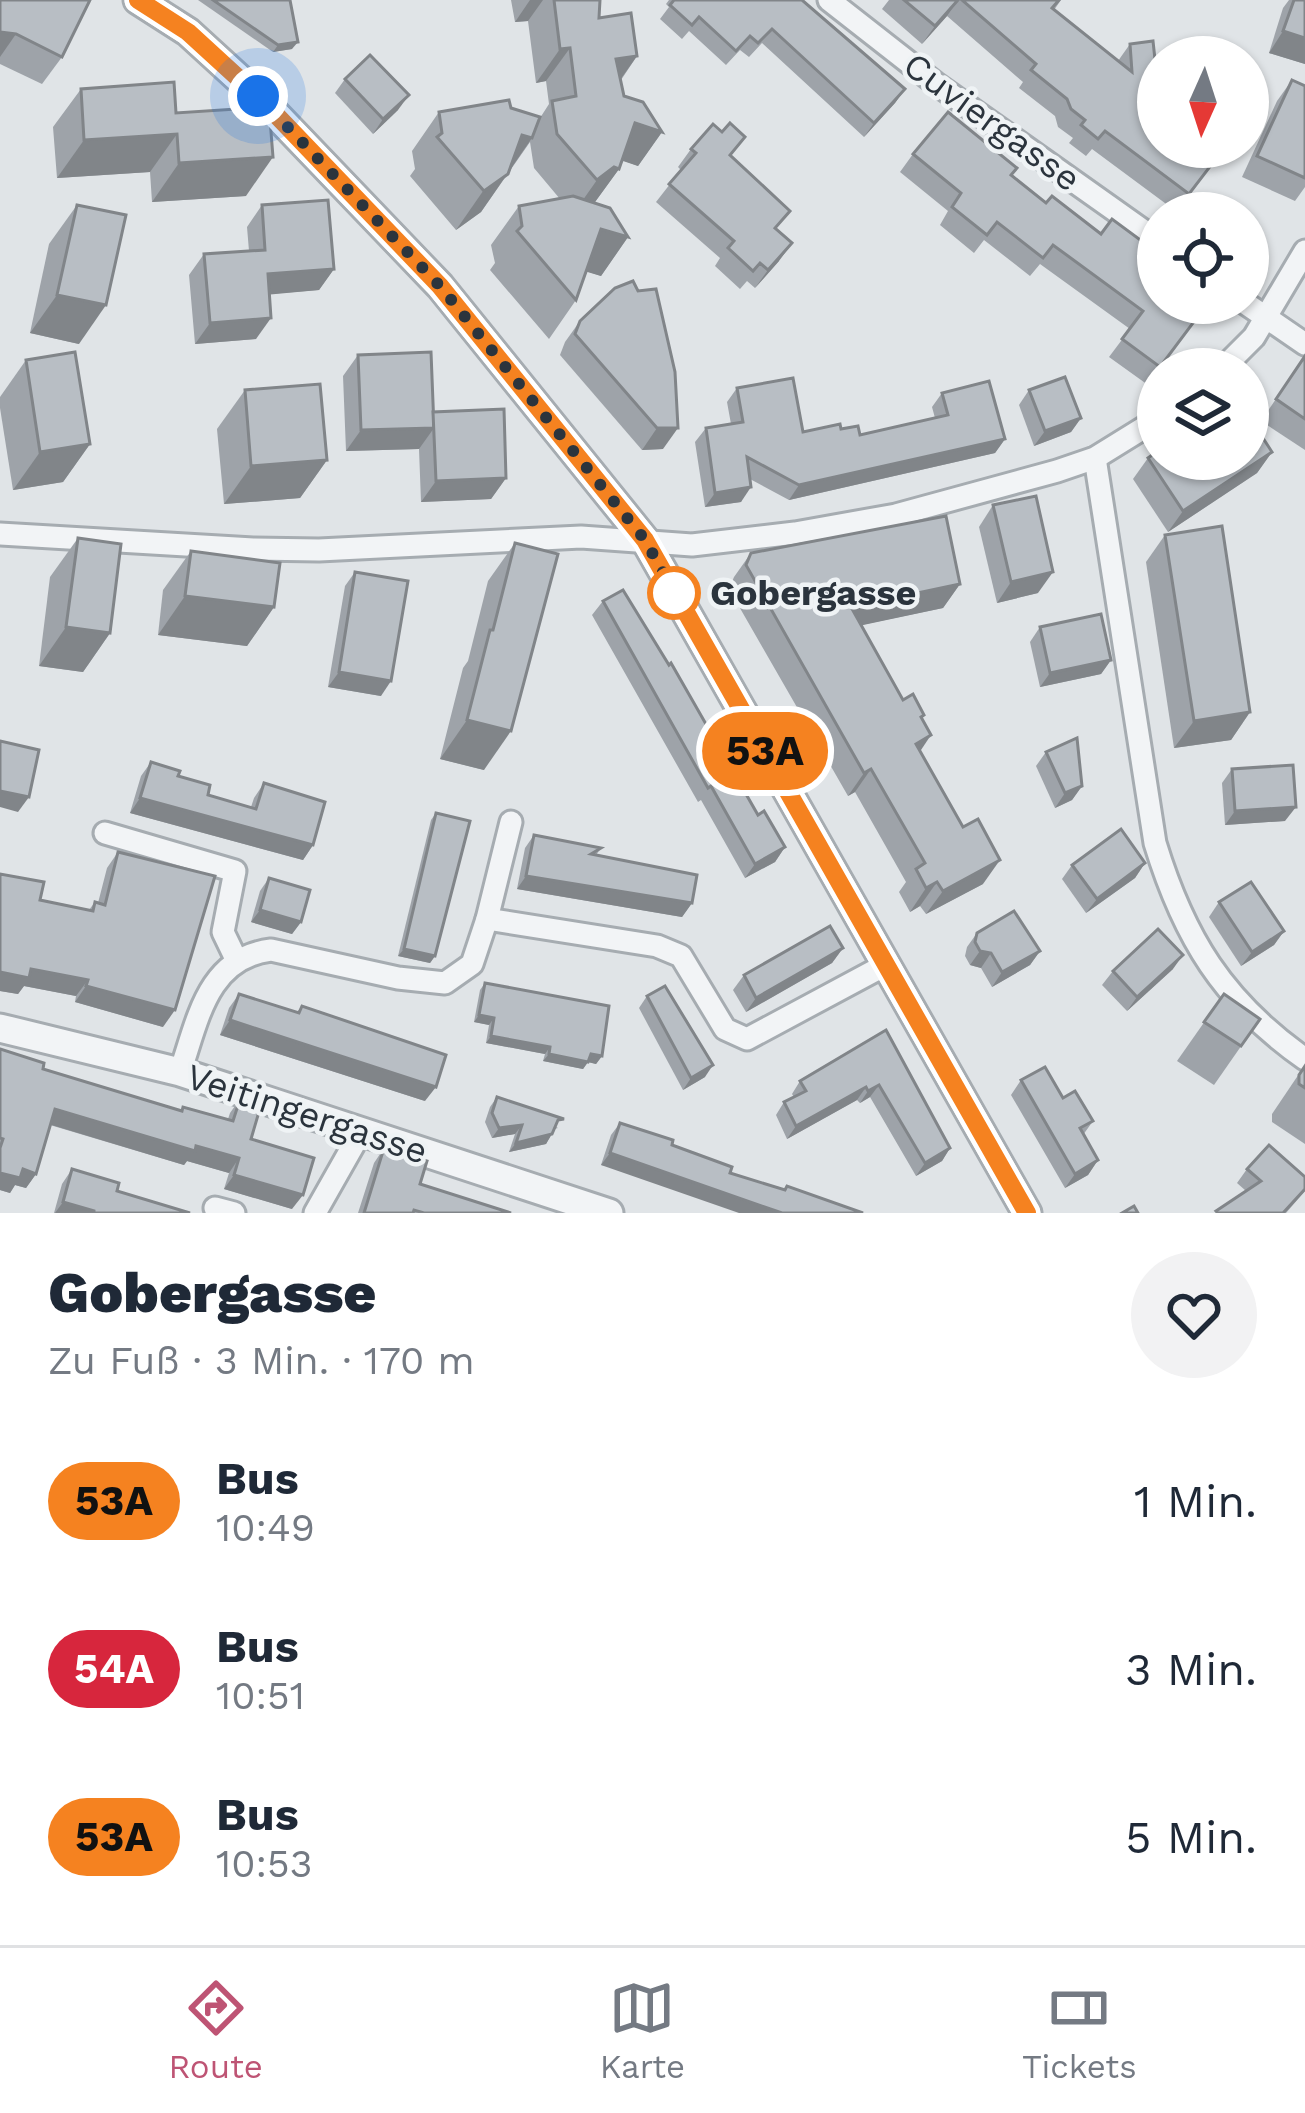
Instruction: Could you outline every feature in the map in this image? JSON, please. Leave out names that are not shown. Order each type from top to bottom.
[{"type":"street","points":[[138,0],[188,32],[258,96],[440,286],[645,540],[1027,1213]]},
{"type":"street","name":"Cuviergasse","points":[[829,0],[945,90],[1137,226]]},
{"type":"street","points":[[1269,313],[1305,251]]},
{"type":"street","points":[[1269,320],[1305,344]]},
{"type":"street","points":[[1243,348],[1262,324]]},
{"type":"street","points":[[0,534],[310,550],[581,537],[692,545],[815,530],[896,514],[1095,458],[1137,431]]},
{"type":"street","points":[[1095,458],[1155,843],[1173,903],[1198,950],[1231,996],[1264,1030],[1305,1059]]},
{"type":"street","points":[[180,1072],[206,993],[236,959],[271,950],[398,978],[445,983],[472,964],[511,822]]},
{"type":"street","points":[[105,833],[235,871],[223,932],[236,959]]},
{"type":"street","points":[[487,919],[657,946],[681,956],[725,1029],[747,1039],[887,964]]},
{"type":"street","name":"Veitingergasse","points":[[0,1028],[180,1072],[610,1213]]},
{"type":"street","points":[[315,1213],[362,1130]]},
{"type":"building","points":[[0,0],[90,0],[62,57],[16,34],[0,32]]},
{"type":"building","points":[[213,0],[290,0],[298,42],[278,45]]},
{"type":"building","points":[[554,0],[600,0],[599,18],[631,13],[637,56],[616,59],[624,96],[643,102],[662,132],[635,123],[619,169],[614,167],[597,180],[557,134],[552,101],[576,96],[570,48],[560,49]]},
{"type":"building","points":[[674,0],[802,0],[905,89],[874,123],[772,29],[758,43],[750,36],[736,51],[699,17],[692,25],[670,5]]},
{"type":"building","points":[[904,0],[958,0],[935,26]]},
{"type":"building","points":[[962,0],[1059,0],[1052,8],[1132,72],[1130,44],[1137,43],[1137,155],[1105,131],[1098,139],[1081,125],[1085,120],[1067,99],[1031,70],[1036,64]]},
{"type":"building","points":[[1294,0],[1305,0],[1305,38],[1283,31]]},
{"type":"building","points":[[370,55],[409,95],[383,119],[345,79]]},
{"type":"building","points":[[1292,80],[1305,86],[1305,178],[1269,162],[1269,130]]},
{"type":"building","points":[[174,82],[176,113],[269,107],[273,157],[179,163],[177,134],[84,140],[81,89]]},
{"type":"building","points":[[509,100],[511,108],[540,117],[532,138],[522,135],[508,174],[484,191],[437,137],[442,133],[439,112]]},
{"type":"building","points":[[948,112],[1017,168],[1011,175],[1046,203],[1052,196],[1101,234],[1112,219],[1137,237],[1137,307],[1053,245],[1043,258],[997,222],[987,235],[952,207],[961,193],[913,154]]},
{"type":"building","points":[[730,123],[745,137],[730,155],[790,211],[775,228],[792,243],[768,270],[760,263],[753,271],[728,248],[734,241],[669,184],[713,124],[722,132]]},
{"type":"building","points":[[1154,168],[1209,168],[1186,192]]},
{"type":"building","points":[[573,196],[610,208],[628,237],[601,229],[576,300],[517,231],[522,226],[519,206]]},
{"type":"building","points":[[328,200],[334,269],[268,274],[271,318],[210,323],[204,254],[265,250],[262,205]]},
{"type":"building","points":[[77,205],[126,215],[106,305],[57,295]]},
{"type":"building","points":[[633,281],[638,291],[656,289],[675,372],[678,428],[657,428],[575,334],[580,321],[615,288]]},
{"type":"building","points":[[1137,319],[1137,324],[1192,324],[1174,348],[1137,350],[1122,339]]},
{"type":"building","points":[[75,352],[90,444],[40,452],[26,360]]},
{"type":"building","points":[[431,352],[434,428],[361,430],[358,355]]},
{"type":"building","points":[[1305,356],[1305,419],[1276,399]]},
{"type":"building","points":[[1065,377],[1081,418],[1045,431],[1029,390]]},
{"type":"building","points":[[793,378],[803,432],[840,424],[841,429],[858,426],[860,435],[948,415],[942,393],[989,381],[1005,439],[799,485],[747,457],[751,487],[715,493],[706,428],[743,422],[737,388]]},
{"type":"building","points":[[320,384],[327,460],[251,466],[245,390]]},
{"type":"building","points":[[504,409],[506,478],[436,481],[433,412]]},
{"type":"building","points":[[1163,480],[1230,480],[1183,511]]},
{"type":"building","points":[[1036,496],[1053,572],[1011,582],[993,505]]},
{"type":"building","points":[[946,516],[960,584],[851,607],[903,700],[913,694],[924,715],[931,735],[916,744],[963,827],[978,819],[1000,860],[943,891],[937,882],[926,888],[916,869],[925,863],[871,769],[864,773],[746,565],[751,553]]},
{"type":"building","points":[[1222,526],[1250,712],[1194,721],[1165,535]]},
{"type":"building","points":[[78,538],[121,544],[110,633],[66,627]]},
{"type":"building","points":[[515,543],[558,554],[511,731],[467,720]]},
{"type":"building","points":[[191,551],[280,563],[274,607],[185,596]]},
{"type":"building","points":[[355,572],[408,581],[391,681],[339,672]]},
{"type":"building","points":[[623,590],[671,663],[758,815],[764,811],[785,847],[755,864],[603,601]]},
{"type":"building","points":[[1101,614],[1111,660],[1050,673],[1040,627]]},
{"type":"building","points":[[1077,738],[1082,786],[1065,793],[1046,752]]},
{"type":"building","points":[[0,741],[39,750],[29,797],[0,791]]},
{"type":"building","points":[[151,762],[210,785],[208,795],[256,809],[264,783],[325,802],[313,845],[140,798]]},
{"type":"building","points":[[1293,765],[1296,807],[1235,811],[1232,769]]},
{"type":"building","points":[[436,813],[470,821],[435,956],[404,949]]},
{"type":"building","points":[[1121,829],[1145,863],[1097,899],[1072,865]]},
{"type":"building","points":[[534,835],[601,848],[591,854],[697,875],[692,903],[526,876]]},
{"type":"building","points":[[118,852],[215,876],[175,1010],[86,986],[88,980],[31,969],[29,978],[0,972],[0,874],[44,882],[40,900],[93,911],[95,902],[105,905]]},
{"type":"building","points":[[269,878],[310,890],[301,922],[260,910]]},
{"type":"building","points":[[1251,882],[1284,931],[1252,952],[1219,902]]},
{"type":"building","points":[[1014,911],[1040,951],[1002,972],[991,953],[980,951],[975,942],[977,933]]},
{"type":"building","points":[[830,926],[843,948],[756,998],[744,975]]},
{"type":"building","points":[[1158,929],[1183,955],[1137,997],[1113,971]]},
{"type":"building","points":[[485,983],[609,1006],[602,1056],[591,1054],[588,1062],[549,1054],[550,1047],[491,1036],[494,1018],[479,1015]]},
{"type":"building","points":[[665,986],[713,1065],[691,1078],[647,996]]},
{"type":"building","points":[[239,994],[299,1013],[302,1006],[446,1055],[436,1087],[230,1020]]},
{"type":"building","points":[[1224,994],[1260,1019],[1241,1046],[1204,1022]]},
{"type":"building","points":[[886,1030],[950,1148],[925,1163],[879,1085],[868,1091],[866,1087],[796,1126],[784,1102],[806,1091],[800,1081]]},
{"type":"building","points":[[0,1049],[44,1063],[43,1069],[182,1111],[183,1107],[233,1121],[240,1099],[261,1105],[251,1139],[314,1158],[303,1195],[234,1175],[239,1158],[196,1146],[195,1151],[55,1109],[36,1174],[23,1169],[20,1178],[0,1173]]},
{"type":"building","points":[[1305,1066],[1305,1088],[1299,1084],[1299,1075]]},
{"type":"building","points":[[1045,1067],[1063,1098],[1075,1091],[1093,1121],[1080,1128],[1098,1160],[1075,1174],[1021,1080]]},
{"type":"building","points":[[497,1097],[564,1119],[558,1120],[552,1134],[516,1143],[522,1125],[499,1128],[492,1113]]},
{"type":"building","points":[[620,1123],[673,1140],[672,1145],[732,1167],[730,1173],[785,1190],[787,1186],[863,1213],[782,1213],[610,1153]]},
{"type":"building","points":[[1269,1145],[1305,1177],[1305,1189],[1283,1213],[1218,1213],[1261,1181],[1247,1169]]},
{"type":"building","points":[[384,1148],[427,1161],[420,1184],[511,1213],[364,1213]]},
{"type":"building","points":[[72,1169],[119,1183],[117,1191],[190,1213],[94,1213],[63,1202]]},
{"type":"bus line","name":"53A","points":[[138,0],[188,32],[288,124],[440,286],[645,540],[1027,1213]]},
{"type":"place","name":"Gobergasse","points":[[674,593]]},
{"type":"route","points":[[258,96],[440,286],[645,540],[685,612],[674,593]]}]
